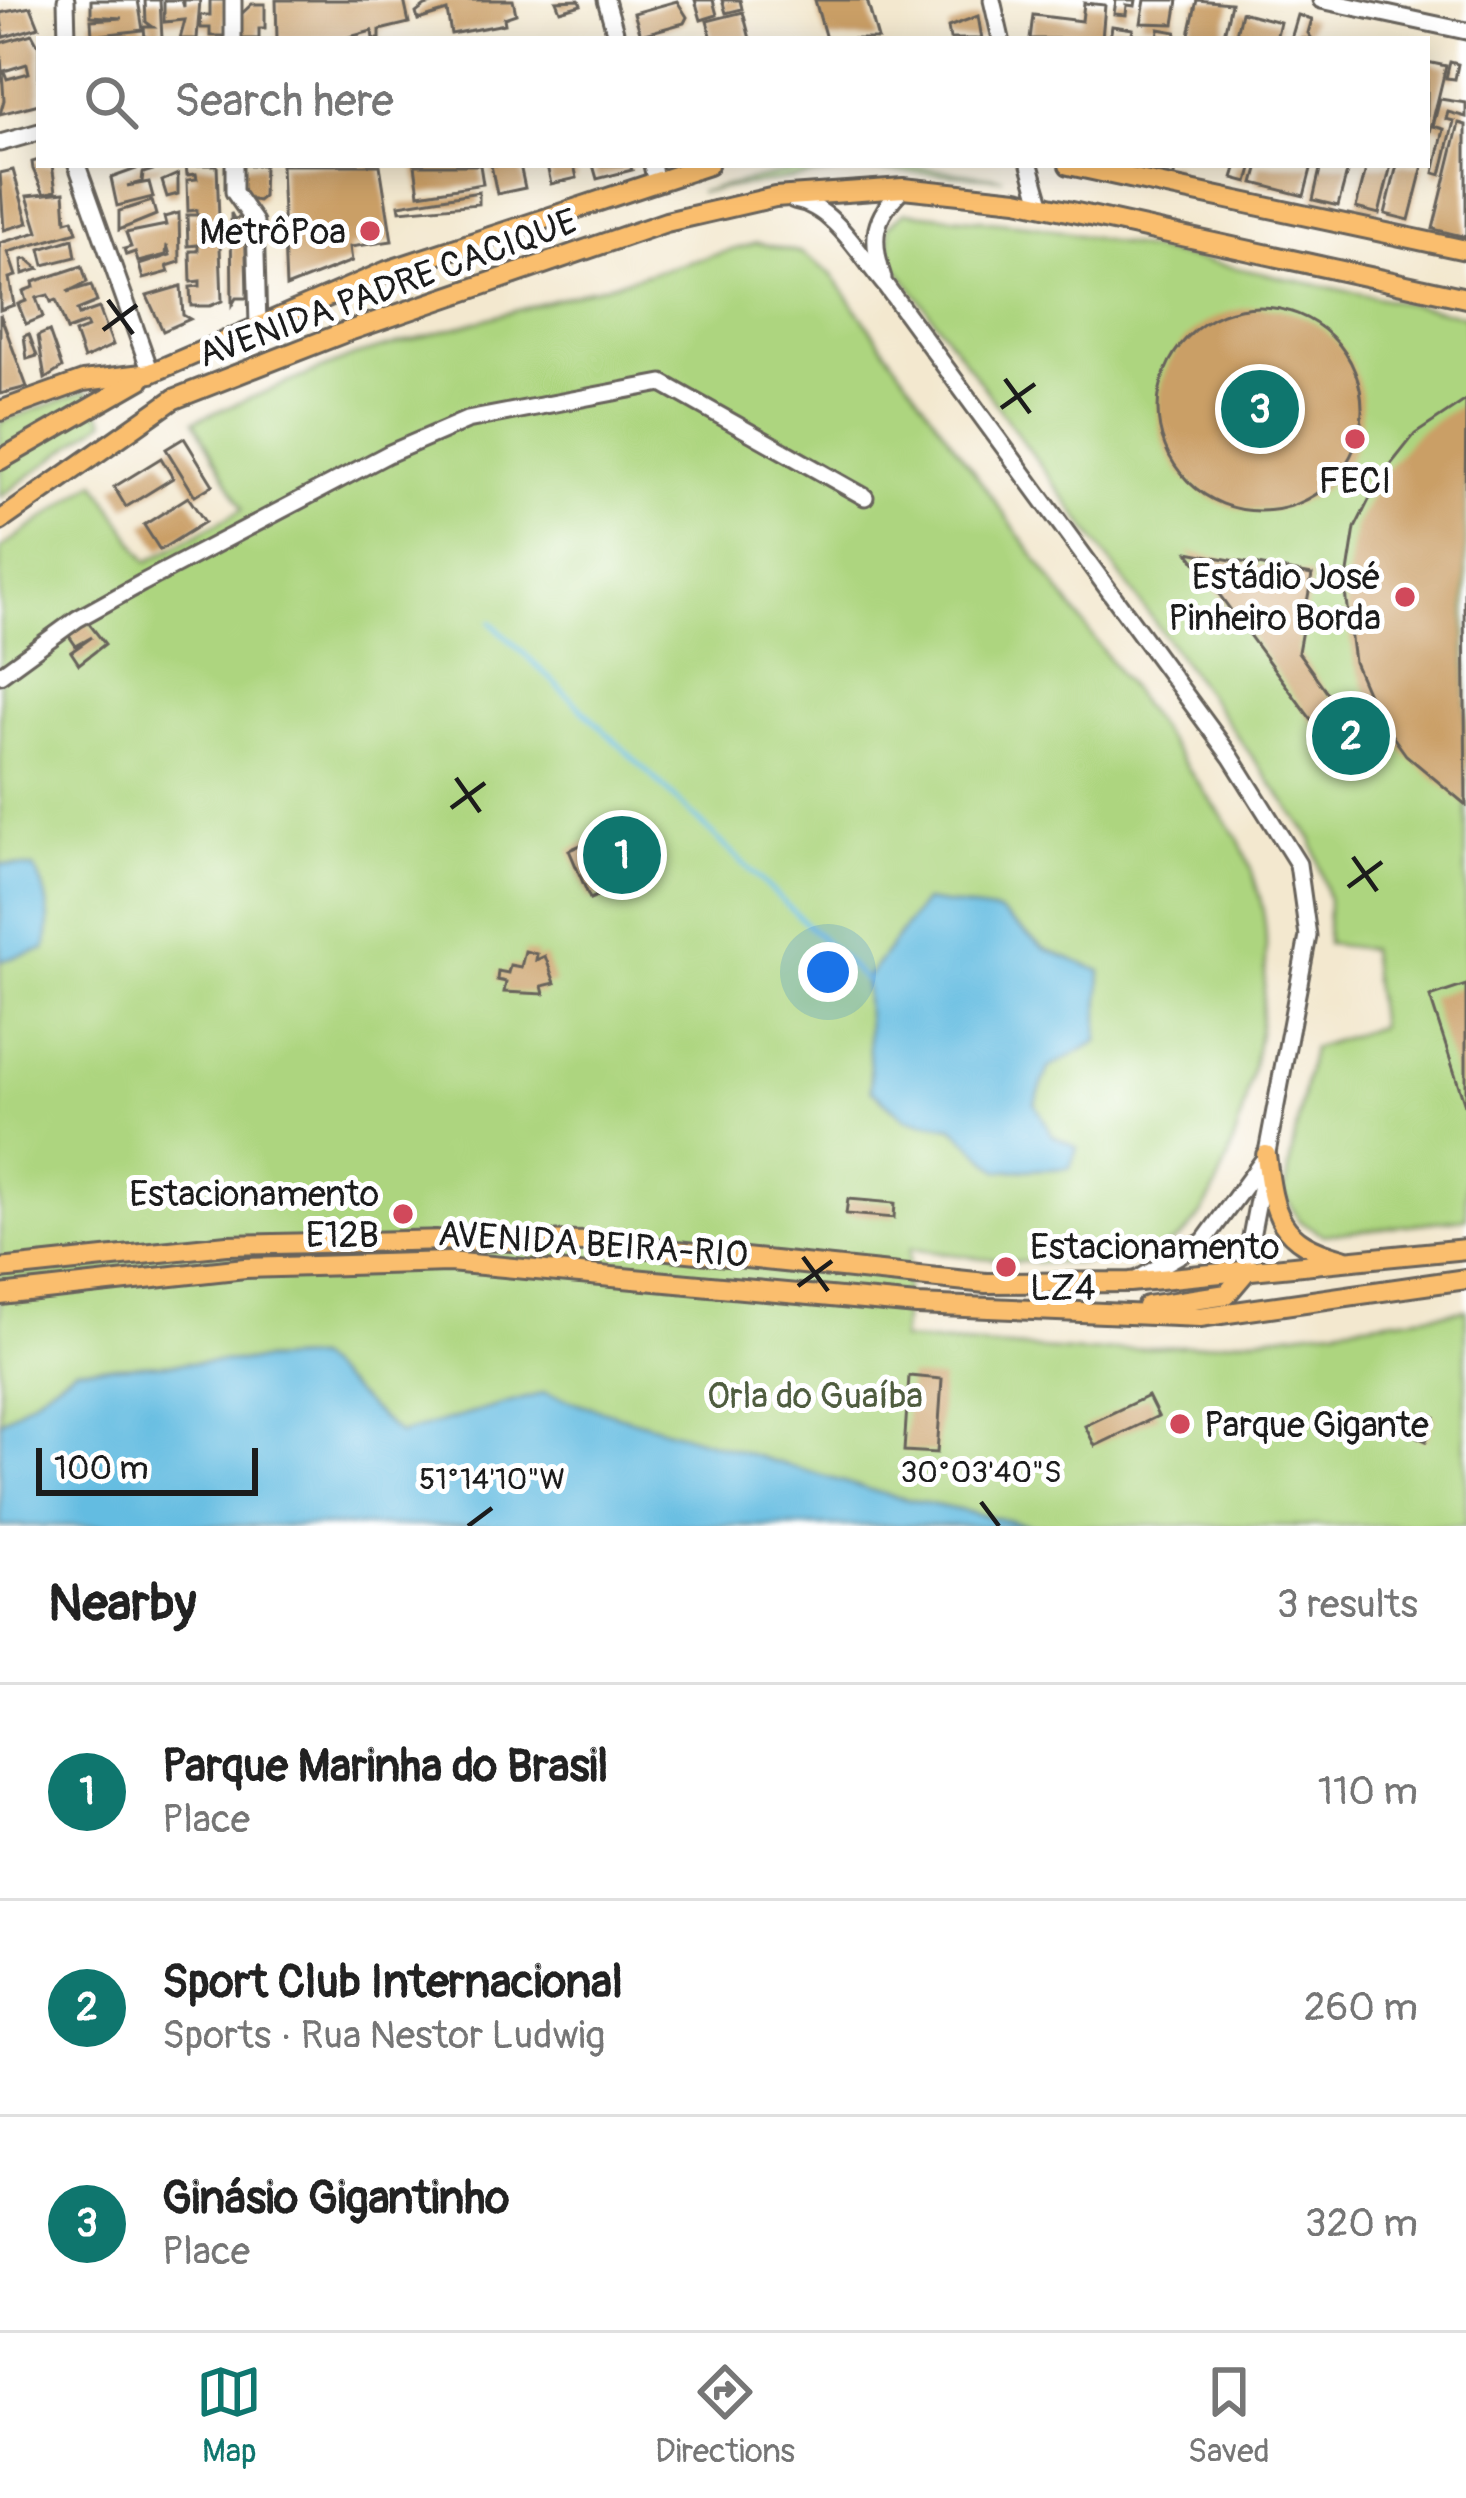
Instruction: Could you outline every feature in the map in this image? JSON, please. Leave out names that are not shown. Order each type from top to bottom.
[{"type":"main road","name":"AVENIDA PADRE CACIQUE","points":[[0,411],[83,382],[151,374],[387,271],[653,172],[684,168]]},
{"type":"main road","points":[[1083,168],[1466,250]]},
{"type":"main road","name":"AVENIDA PADRE CACIQUE","points":[[0,520],[174,399],[344,333],[666,222],[775,197],[903,188],[1041,203],[1466,298]]},
{"type":"main road","points":[[0,460],[151,374]]},
{"type":"main road","points":[[1266,1155],[1273,1208],[1285,1231],[1316,1252],[1360,1263]]},
{"type":"main road","name":"AVENIDA BEIRA-RIO","points":[[0,1270],[227,1245],[449,1240],[591,1242],[986,1283],[1130,1282],[1466,1249]]},
{"type":"main road","name":"AVENIDA BEIRA-RIO","points":[[0,1295],[245,1268],[448,1262],[917,1306],[1200,1317],[1466,1280]]},
{"type":"main road","points":[[1087,1313],[1222,1296],[1235,1290],[1244,1274]]},
{"type":"street","points":[[66,0],[67,36]]},
{"type":"street","points":[[232,0],[233,36]]},
{"type":"street","points":[[607,0],[616,36]]},
{"type":"street","points":[[992,0],[1000,36]]},
{"type":"street","points":[[1322,0],[1466,31]]},
{"type":"street","points":[[0,143],[36,133]]},
{"type":"street","points":[[78,168],[151,374]]},
{"type":"street","points":[[234,168],[234,192],[255,222],[258,325]]},
{"type":"street","points":[[1031,168],[1041,203]]},
{"type":"street","points":[[886,286],[872,244],[876,219],[903,188]]},
{"type":"street","points":[[775,197],[817,207],[886,286],[1231,757],[1298,864],[1308,936],[1244,1274]]},
{"type":"street","points":[[0,675],[77,619],[142,583],[388,454],[467,420],[662,383],[865,497]]},
{"type":"street","points":[[1130,1282],[1175,1262],[1204,1241],[1266,1155]]},
{"type":"green space","points":[[805,168],[924,168],[1003,178],[859,169],[699,192]]},
{"type":"green space","points":[[905,212],[1036,226],[1466,316],[1466,1218],[1324,1235],[1299,1221],[1284,1193],[1312,1048],[1379,1027],[1369,949],[1327,944],[1328,900],[1312,839],[892,261],[888,226]]},
{"type":"green space","name":"Orla do Guaíba","points":[[757,243],[802,253],[831,274],[1238,838],[1265,925],[1263,999],[1246,1097],[1233,1145],[1196,1221],[1173,1242],[1114,1260],[1044,1263],[910,1249],[901,1340],[1084,1352],[1196,1345],[1466,1310],[1466,1526],[1034,1526],[887,1495],[399,1435],[314,1358],[76,1368],[0,1422],[0,549],[96,482],[147,562],[243,509],[194,421],[354,356]]},
{"type":"green space","points":[[87,391],[105,421],[0,497],[0,422]]},
{"type":"water","points":[[0,864],[34,868],[49,918],[45,949],[0,961]]},
{"type":"water","points":[[924,901],[999,912],[1045,949],[1101,971],[1098,1041],[1049,1068],[1035,1103],[1052,1135],[1077,1148],[1070,1168],[999,1171],[953,1127],[906,1119],[871,1090],[865,980]]},
{"type":"water","points":[[315,1358],[399,1434],[544,1393],[887,1495],[1034,1526],[0,1526],[0,1422],[76,1368]]},
{"type":"building","points":[[91,0],[138,0],[143,30],[92,36],[91,20],[122,18],[91,16]]},
{"type":"building","points":[[145,0],[160,0],[162,36],[145,36],[144,27],[153,27],[146,22]]},
{"type":"building","points":[[164,0],[182,0],[184,7],[184,0],[200,0],[197,36],[181,36],[185,20],[164,22]]},
{"type":"building","points":[[210,0],[225,0],[225,36],[210,36],[210,28],[201,28],[200,15],[210,15]]},
{"type":"building","points":[[276,0],[404,0],[409,23],[380,30],[380,36],[373,36],[372,31],[353,36],[277,36]]},
{"type":"building","points":[[444,0],[513,0],[516,14],[504,18],[505,24],[451,34],[447,11],[418,20],[416,13],[425,6]]},
{"type":"building","points":[[579,0],[581,5],[560,11],[556,1]]},
{"type":"building","points":[[695,0],[713,0],[717,15],[701,20]]},
{"type":"building","points":[[722,0],[740,0],[742,9],[726,13]]},
{"type":"building","points":[[815,0],[867,0],[877,36],[825,36]]},
{"type":"building","points":[[1116,0],[1136,0],[1135,6],[1127,5],[1126,15],[1114,14]]},
{"type":"building","points":[[1145,0],[1178,0],[1174,24],[1141,23]]},
{"type":"building","points":[[1197,0],[1231,3],[1224,36],[1189,36]]},
{"type":"building","points":[[677,1],[687,17],[684,23],[641,35],[634,13]]},
{"type":"building","points":[[1084,3],[1105,5],[1102,36],[1030,36],[1033,15],[1082,21]]},
{"type":"building","points":[[252,4],[265,4],[265,28],[259,28],[259,36],[235,36],[235,20]]},
{"type":"building","points":[[31,7],[39,27],[4,37],[0,13]]},
{"type":"building","points":[[743,12],[749,36],[711,36],[707,21]]},
{"type":"building","points":[[1241,12],[1280,22],[1277,36],[1236,36]]},
{"type":"building","points":[[1298,15],[1312,19],[1310,36],[1292,36]]},
{"type":"building","points":[[978,16],[981,36],[950,36],[948,27]]},
{"type":"building","points":[[1112,26],[1133,29],[1132,36],[1110,36]]},
{"type":"building","points":[[1159,29],[1176,32],[1175,36],[1158,36]]},
{"type":"building","points":[[32,34],[36,105],[0,114],[4,100],[0,43]],"holes":[[[27,64],[29,73],[7,79],[4,71]]]},
{"type":"building","points":[[1450,62],[1458,64],[1455,79],[1446,78]]},
{"type":"building","points":[[1430,63],[1446,66],[1430,132]]},
{"type":"building","points":[[1440,99],[1466,103],[1466,117],[1448,112],[1446,119],[1454,121],[1441,175],[1434,173],[1444,129],[1433,126]]},
{"type":"building","points":[[1459,123],[1466,125],[1466,237],[1433,229]]},
{"type":"building","points":[[36,161],[36,168],[52,168],[56,191],[44,194],[32,162]]},
{"type":"building","points":[[159,168],[143,173],[142,182],[127,186],[149,182],[153,197],[117,206],[111,178],[136,169]]},
{"type":"building","points":[[186,168],[217,168],[222,301],[210,306],[191,306],[190,287],[200,286],[200,281],[191,282],[190,251],[198,251],[198,245],[188,246],[187,215],[197,215],[197,210],[188,211],[187,180],[197,179],[196,174],[187,175]]},
{"type":"building","points":[[235,168],[264,168],[263,197],[258,201],[238,197]]},
{"type":"building","points":[[281,168],[380,168],[392,241],[350,247],[352,261],[286,287]]},
{"type":"building","points":[[415,168],[480,168],[483,184],[419,194]]},
{"type":"building","points":[[492,168],[521,168],[525,188],[497,194]]},
{"type":"building","points":[[548,168],[575,168],[577,178],[551,184]]},
{"type":"building","points":[[594,168],[632,170],[597,179]]},
{"type":"building","points":[[1164,168],[1175,168],[1173,180],[1162,177]]},
{"type":"building","points":[[1236,168],[1252,168],[1248,182],[1233,178]]},
{"type":"building","points":[[1258,168],[1311,168],[1304,196],[1254,183]]},
{"type":"building","points":[[1320,168],[1348,168],[1338,206],[1313,200]]},
{"type":"building","points":[[1366,168],[1390,168],[1379,214],[1356,208]]},
{"type":"building","points":[[1396,168],[1422,168],[1409,220],[1385,214]]},
{"type":"building","points":[[13,170],[28,223],[4,230],[0,173]]},
{"type":"building","points":[[178,174],[178,194],[167,197],[162,181]]},
{"type":"building","points":[[64,192],[66,221],[73,219],[77,232],[8,252],[16,276],[9,278],[14,305],[0,310],[0,243],[38,232],[27,196]]},
{"type":"building","points":[[479,192],[479,204],[400,211],[399,205]]},
{"type":"building","points":[[152,201],[156,215],[119,230],[119,211]]},
{"type":"building","points":[[179,213],[180,262],[167,266],[169,272],[143,279],[139,265],[170,255],[167,245],[166,255],[138,262],[135,252],[126,255],[124,249],[131,247],[126,233],[166,225],[164,217]]},
{"type":"building","points":[[231,213],[234,219],[245,217],[247,298],[236,298],[232,305]]},
{"type":"building","points":[[73,239],[76,257],[44,265],[40,249]]},
{"type":"building","points":[[22,260],[39,269],[23,274]]},
{"type":"building","points":[[82,266],[87,282],[67,292],[91,285],[97,302],[77,310],[79,315],[99,308],[113,345],[84,359],[75,333],[88,328],[86,323],[67,330],[56,300],[51,302],[48,295],[36,298],[43,317],[26,324],[18,304],[26,301],[23,291],[34,287],[33,282]]},
{"type":"building","points":[[181,286],[183,315],[190,319],[163,331],[147,296]]},
{"type":"building","points":[[1260,307],[1299,315],[1332,337],[1354,370],[1362,409],[1354,448],[1332,481],[1299,503],[1260,511],[1221,503],[1188,481],[1166,448],[1158,409],[1166,370],[1188,337],[1221,315]]},
{"type":"building","points":[[0,314],[27,387],[0,394]]},
{"type":"building","points":[[49,331],[62,368],[45,379],[38,336]]},
{"type":"building","points":[[29,334],[37,356],[27,359],[24,336]]},
{"type":"building","name":"Estádio José Pinheiro Borda","points":[[1466,400],[1466,805],[1406,755],[1376,713],[1354,662],[1345,592],[1355,528],[1380,478],[1415,434]]},
{"type":"building","points":[[184,438],[213,485],[195,496],[166,449]]},
{"type":"building","points":[[161,458],[173,478],[126,507],[114,487]]},
{"type":"building","points":[[188,497],[205,522],[160,550],[144,525]]},
{"type":"building","points":[[1188,552],[1312,575],[1298,652],[1347,720],[1324,737]]},
{"type":"building","points":[[87,621],[105,644],[79,664],[71,652],[92,637],[76,646],[67,633]]},
{"type":"building","points":[[597,838],[618,887],[590,899],[569,850]]},
{"type":"building","points":[[525,951],[537,954],[536,960],[545,956],[555,983],[542,986],[544,994],[504,992],[506,982],[497,980],[498,971],[508,973],[510,965],[521,967]]},
{"type":"building","points":[[1466,985],[1466,1105],[1465,1105],[1430,997]]},
{"type":"building","points":[[848,1199],[895,1203],[894,1218],[846,1214]]},
{"type":"building","points":[[909,1376],[942,1379],[937,1453],[904,1451]]},
{"type":"building","points":[[1148,1396],[1158,1416],[1095,1446],[1085,1426]]},
{"type":"building","points":[[1426,1413],[1435,1417],[1426,1441],[1417,1437]]},
{"type":"waterway","points":[[491,622],[865,980]]},
{"type":"place","name":"MetrôPoa","points":[[370,231]]},
{"type":"place","name":"Ginásio Gigantinho","points":[[1260,409]]},
{"type":"place","name":"FECI","points":[[1355,439]]},
{"type":"place","name":"Estádio José Pinheiro Borda","points":[[1405,597]]},
{"type":"place","name":"Sport Club Internacional","points":[[1351,736]]},
{"type":"place","name":"Parque Marinha do Brasil","points":[[622,855]]},
{"type":"place","name":"Estacionamento E12B","points":[[403,1214]]},
{"type":"place","name":"Estacionamento LZ4","points":[[1006,1267]]},
{"type":"place","name":"Parque Gigante","points":[[1180,1424]]}]
